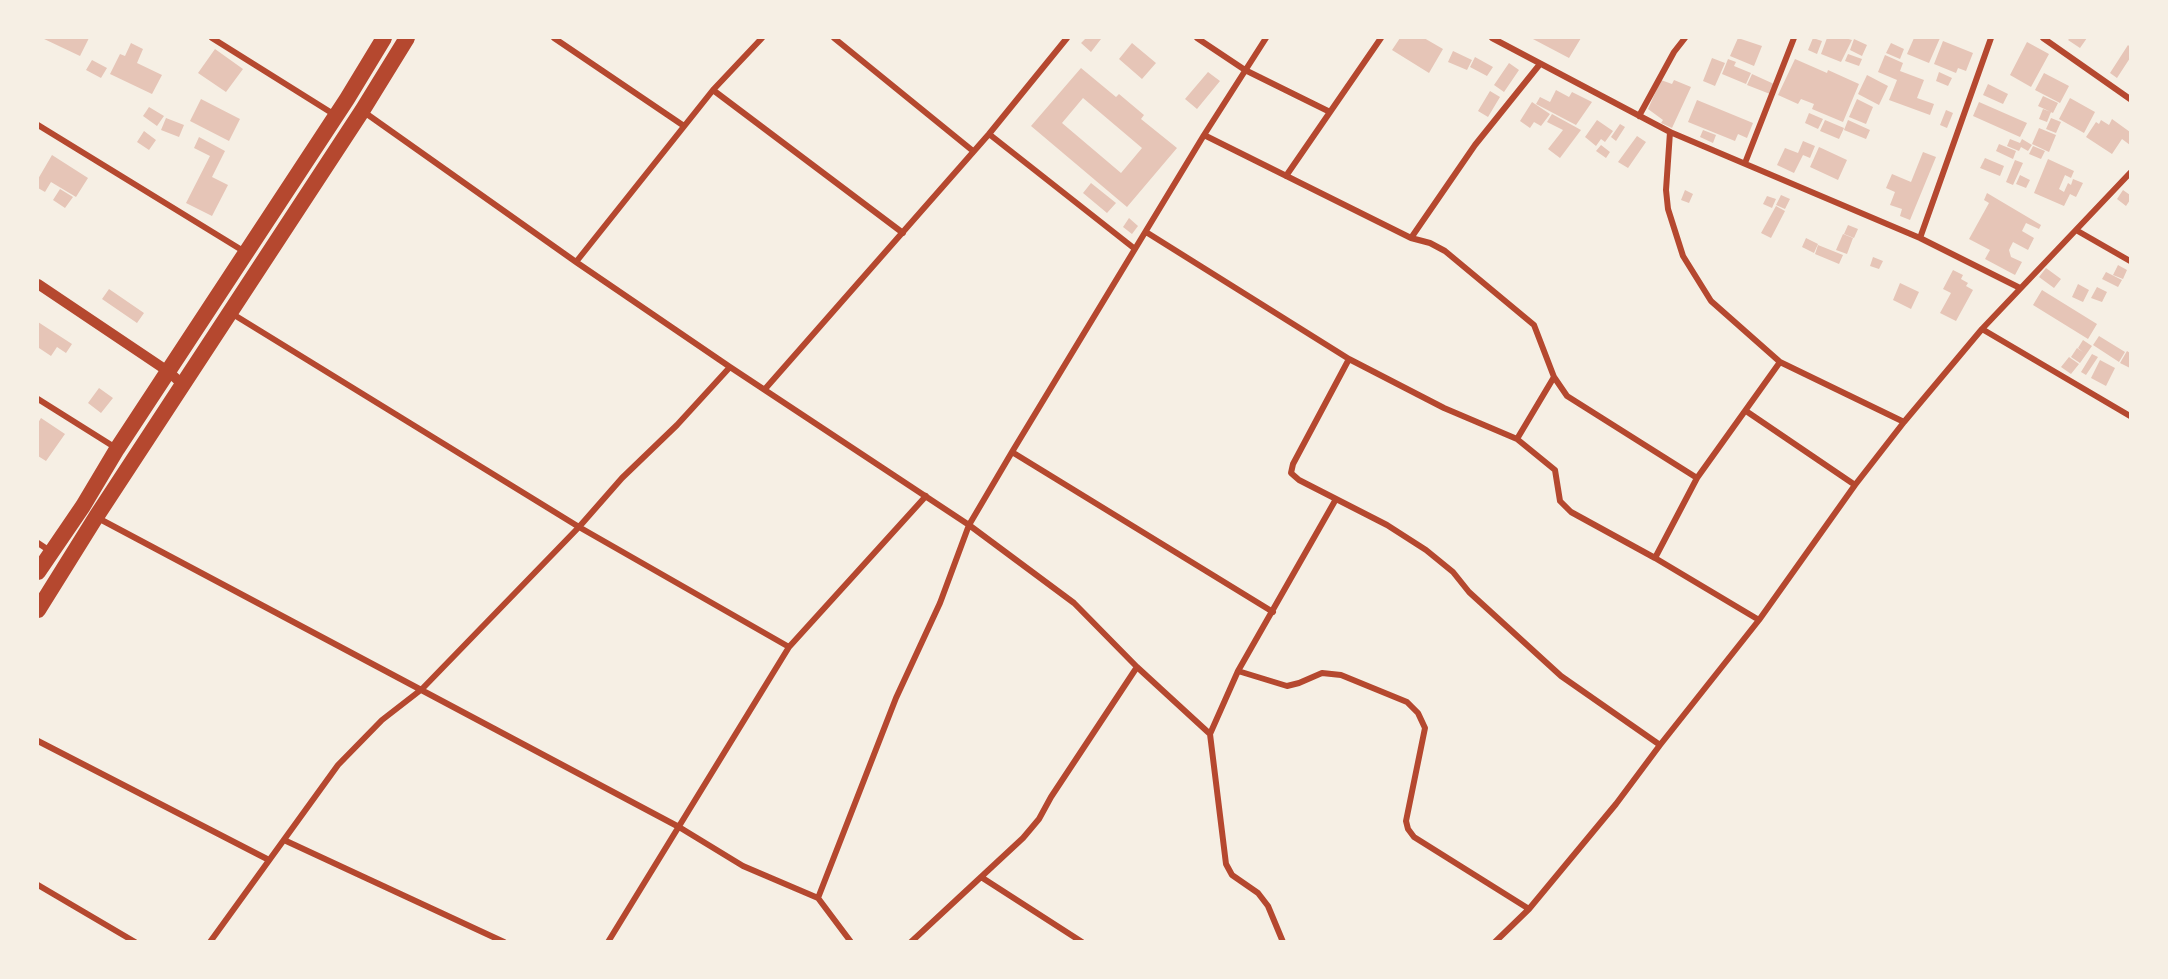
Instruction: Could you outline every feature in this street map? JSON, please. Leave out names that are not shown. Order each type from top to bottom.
[{"type":"highway","points":[[38,572],[44,547],[83,507],[117,449],[384,38]]},
{"type":"highway","points":[[38,610],[407,38]]},
{"type":"street","points":[[212,38],[335,115]]},
{"type":"street","points":[[554,38],[684,126]]},
{"type":"street","points":[[576,262],[713,90],[762,38]]},
{"type":"street","points":[[834,38],[973,152]]},
{"type":"street","points":[[765,389],[973,152],[1067,38]]},
{"type":"street","points":[[1197,38],[1245,70],[1330,112]]},
{"type":"street","points":[[818,898],[896,698],[940,603],[969,525],[1204,135],[1266,38]]},
{"type":"street","points":[[1286,176],[1381,38]]},
{"type":"street","points":[[1492,38],[1670,132],[1920,238],[2020,288]]},
{"type":"street","points":[[1639,116],[1684,38]]},
{"type":"street","points":[[1745,163],[1794,38]]},
{"type":"street","points":[[1920,238],[1991,38]]},
{"type":"street","points":[[2043,38],[2130,99]]},
{"type":"street","points":[[1411,238],[1475,145],[1540,64]]},
{"type":"street","points":[[713,90],[903,232]]},
{"type":"street","points":[[362,111],[576,262],[969,525],[1074,603],[1137,667],[1210,734]]},
{"type":"street","points":[[38,125],[246,253]]},
{"type":"street","points":[[1670,132],[1666,190],[1668,209],[1683,256],[1711,301],[1780,362],[1904,422]]},
{"type":"street","points":[[988,134],[1135,249]]},
{"type":"street","points":[[1204,135],[1411,238],[1430,243],[1445,251],[1534,325],[1554,377],[1567,396],[1697,478]]},
{"type":"street","points":[[1495,942],[1529,909],[1616,804],[1659,745],[1759,620],[1855,484],[1904,422],[1982,329],[2130,173]]},
{"type":"street","points":[[2076,230],[2130,261]]},
{"type":"street","points":[[1146,232],[1349,359],[1444,408],[1517,439],[1555,470],[1560,501],[1571,512],[1655,558],[1759,620]]},
{"type":"street","points":[[38,284],[169,372],[182,384]]},
{"type":"street","points":[[230,311],[579,527],[789,647]]},
{"type":"street","points":[[1982,329],[2130,416]]},
{"type":"street","points":[[1349,359],[1293,464],[1291,473],[1299,480],[1387,525],[1426,550],[1453,572],[1469,592],[1561,676],[1659,745]]},
{"type":"street","points":[[1655,558],[1697,478],[1780,362]]},
{"type":"street","points":[[210,942],[338,765],[382,720],[422,689],[730,367]]},
{"type":"street","points":[[1517,439],[1554,377]]},
{"type":"street","points":[[38,399],[117,449]]},
{"type":"street","points":[[1746,411],[1855,484]]},
{"type":"street","points":[[1011,452],[1273,612]]},
{"type":"street","points":[[608,942],[789,647],[926,496]]},
{"type":"street","points":[[1283,942],[1268,906],[1258,893],[1232,875],[1226,864],[1210,734],[1238,671],[1336,499]]},
{"type":"street","points":[[96,517],[679,827],[743,866],[818,898],[851,942]]},
{"type":"street","points":[[911,942],[1023,838],[1039,819],[1051,797],[1137,667]]},
{"type":"street","points":[[1238,671],[1287,686],[1322,673],[1341,675],[1407,702],[1418,713],[1425,728],[1406,821],[1408,829],[1414,837],[1529,909]]},
{"type":"street","points":[[38,741],[269,860]]},
{"type":"street","points":[[284,840],[504,942]]},
{"type":"street","points":[[981,877],[1082,942]]},
{"type":"street","points":[[38,885],[135,942]]},
{"type":"building","points":[[42,38],[89,38],[80,56]]},
{"type":"building","points":[[1086,38],[1101,39],[1091,52],[1081,43]]},
{"type":"building","points":[[1400,38],[1424,38],[1443,49],[1429,73],[1392,50]]},
{"type":"building","points":[[1531,38],[1581,38],[1569,58]]},
{"type":"building","points":[[1738,38],[1762,46],[1754,66],[1730,56]]},
{"type":"building","points":[[1813,38],[1822,41],[1817,54],[1808,50]]},
{"type":"building","points":[[1827,38],[1852,40],[1841,62],[1821,54]]},
{"type":"building","points":[[1914,38],[1940,38],[1929,63],[1907,54]]},
{"type":"building","points":[[2087,38],[2080,48],[2068,40]]},
{"type":"building","points":[[1854,39],[1867,45],[1862,56],[1850,50]]},
{"type":"building","points":[[1943,41],[1973,53],[1966,71],[1958,68],[1956,73],[1934,64]]},
{"type":"building","points":[[2027,42],[2049,54],[2031,87],[2010,75]]},
{"type":"building","points":[[131,43],[143,49],[137,63],[162,75],[152,94],[110,74],[120,54],[125,56]]},
{"type":"building","points":[[1132,43],[1156,63],[1142,79],[1119,59]]},
{"type":"building","points":[[1891,43],[1904,49],[1900,59],[1886,53]]},
{"type":"building","points":[[2128,45],[2130,58],[2117,78],[2110,73]]},
{"type":"building","points":[[215,49],[243,69],[226,92],[198,73]]},
{"type":"building","points":[[1453,51],[1472,60],[1467,70],[1448,62]]},
{"type":"building","points":[[1848,54],[1862,59],[1859,66],[1845,61]]},
{"type":"building","points":[[1885,55],[1903,63],[1900,71],[1924,80],[1917,98],[1934,104],[1930,115],[1889,100],[1897,80],[1878,72]]},
{"type":"building","points":[[1475,57],[1493,67],[1487,76],[1470,67]]},
{"type":"building","points":[[1712,58],[1725,63],[1715,86],[1703,81]]},
{"type":"building","points":[[1728,59],[1736,62],[1734,66],[1751,73],[1746,84],[1722,74]]},
{"type":"building","points":[[1795,59],[1859,84],[1843,122],[1812,109],[1814,104],[1801,99],[1798,104],[1778,95]]},
{"type":"building","points":[[92,60],[107,68],[101,78],[86,70]]},
{"type":"building","points":[[1509,63],[1519,70],[1504,92],[1494,85]]},
{"type":"building","points":[[1081,68],[1116,97],[1119,94],[1144,115],[1141,119],[1177,148],[1127,207],[1031,126]],"holes":[[[1083,98],[1142,148],[1121,173],[1062,123]]]},
{"type":"building","points":[[1208,72],[1220,81],[1197,109],[1185,99]]},
{"type":"building","points":[[1939,72],[1952,78],[1948,86],[1936,81]]},
{"type":"building","points":[[2044,73],[2069,86],[2060,103],[2035,90]]},
{"type":"building","points":[[1752,74],[1774,84],[1770,94],[1747,85]]},
{"type":"building","points":[[1867,75],[1888,86],[1879,105],[1858,94]]},
{"type":"building","points":[[1661,80],[1672,84],[1674,80],[1691,87],[1672,128],[1661,123],[1663,120],[1648,109]]},
{"type":"building","points":[[1988,84],[2008,94],[2003,104],[1983,95]]},
{"type":"building","points":[[1556,90],[1569,97],[1572,92],[1592,102],[1576,125],[1536,104],[1540,97],[1550,102]]},
{"type":"building","points":[[1490,91],[1500,97],[1488,117],[1478,111]]},
{"type":"building","points":[[2043,96],[2058,103],[2053,113],[2038,106]]},
{"type":"building","points":[[2070,98],[2095,112],[2084,133],[2059,119]]},
{"type":"building","points":[[201,99],[240,119],[229,141],[190,121]]},
{"type":"building","points":[[1857,99],[1873,107],[1866,124],[1849,117]]},
{"type":"building","points":[[1697,100],[1753,123],[1747,138],[1738,134],[1735,141],[1688,122]]},
{"type":"building","points":[[1532,102],[1550,114],[1541,126],[1534,122],[1530,128],[1520,121]]},
{"type":"building","points":[[1979,102],[2027,123],[2020,137],[1973,116]]},
{"type":"building","points":[[149,107],[164,116],[157,126],[143,116]]},
{"type":"building","points":[[2043,109],[2051,112],[2047,122],[2039,119]]},
{"type":"building","points":[[1946,110],[1953,113],[1947,128],[1940,125]]},
{"type":"building","points":[[1809,113],[1823,119],[1818,129],[1805,123]]},
{"type":"building","points":[[1552,114],[1581,130],[1560,158],[1548,149],[1563,130],[1547,122]]},
{"type":"building","points":[[166,118],[184,125],[179,137],[161,130]]},
{"type":"building","points":[[2051,118],[2061,122],[2056,133],[2046,129]]},
{"type":"building","points":[[2112,119],[2130,132],[2130,145],[2122,139],[2112,154],[2086,137],[2096,122],[2099,124],[2101,120],[2109,125]]},
{"type":"building","points":[[1597,120],[1613,131],[1605,142],[1601,139],[1596,146],[1585,137]]},
{"type":"building","points":[[1825,120],[1844,128],[1839,139],[1820,131]]},
{"type":"building","points":[[1848,120],[1870,130],[1866,139],[1844,130]]},
{"type":"building","points":[[1620,124],[1625,127],[1616,141],[1611,137]]},
{"type":"building","points":[[2039,128],[2056,135],[2049,152],[2032,144]]},
{"type":"building","points":[[1703,130],[1716,135],[1713,143],[1700,137]]},
{"type":"building","points":[[144,131],[156,140],[149,150],[137,142]]},
{"type":"building","points":[[1637,136],[1646,142],[1628,168],[1618,162]]},
{"type":"building","points":[[199,137],[225,151],[212,177],[228,185],[212,216],[186,203],[210,156],[194,148]]},
{"type":"building","points":[[2010,139],[2020,143],[2022,139],[2032,145],[2028,151],[2021,147],[2019,151],[2007,146]]},
{"type":"building","points":[[1803,141],[1815,146],[1810,158],[1803,155],[1794,173],[1777,165],[1785,148],[1798,153]]},
{"type":"building","points":[[1999,144],[2016,151],[2013,159],[1996,151]]},
{"type":"building","points":[[1601,145],[1610,152],[1606,158],[1596,151]]},
{"type":"building","points":[[2033,146],[2045,151],[2041,159],[2029,154]]},
{"type":"building","points":[[1819,147],[1847,160],[1838,180],[1810,167]]},
{"type":"building","points":[[1923,152],[1936,157],[1910,220],[1900,216],[1902,209],[1890,205],[1895,192],[1886,188],[1892,174],[1911,182]]},
{"type":"building","points":[[52,155],[88,178],[76,197],[51,182],[45,192],[38,188],[38,179]]},
{"type":"building","points":[[1985,158],[2004,166],[2000,176],[1980,168]]},
{"type":"building","points":[[2048,159],[2074,171],[2071,178],[2065,175],[2059,189],[2064,192],[2068,183],[2071,185],[2073,179],[2083,183],[2076,197],[2070,194],[2064,206],[2034,193]]},
{"type":"building","points":[[2015,160],[2023,163],[2013,185],[2006,182]]},
{"type":"building","points":[[2020,175],[2030,180],[2026,188],[2016,184]]},
{"type":"building","points":[[1091,183],[1116,203],[1107,213],[1083,193]]},
{"type":"building","points":[[60,189],[73,197],[65,208],[53,200]]},
{"type":"building","points":[[1685,190],[1693,194],[1689,203],[1681,200]]},
{"type":"building","points":[[2123,190],[2130,195],[2126,206],[2117,199]]},
{"type":"building","points":[[1987,193],[2041,225],[2039,229],[2026,223],[2022,231],[2034,238],[2028,250],[2013,242],[2009,250],[2011,257],[2022,262],[2015,275],[1985,259],[1990,250],[1969,239],[1989,203],[1984,200]]},
{"type":"building","points":[[1781,195],[1790,199],[1785,209],[1776,205]]},
{"type":"building","points":[[1767,196],[1776,199],[1772,208],[1763,204]]},
{"type":"building","points":[[1776,206],[1785,211],[1771,238],[1761,233]]},
{"type":"building","points":[[1129,218],[1138,226],[1132,234],[1123,227]]},
{"type":"building","points":[[1848,225],[1858,229],[1854,238],[1844,234]]},
{"type":"building","points":[[1843,234],[1853,238],[1847,254],[1836,250]]},
{"type":"building","points":[[1806,238],[1818,244],[1814,253],[1802,247]]},
{"type":"building","points":[[1818,245],[1843,255],[1839,264],[1815,254]]},
{"type":"building","points":[[1873,257],[1883,261],[1879,269],[1870,266]]},
{"type":"building","points":[[2118,265],[2127,270],[2123,279],[2113,275]]},
{"type":"building","points":[[2046,268],[2061,279],[2054,288],[2039,277]]},
{"type":"building","points":[[1953,270],[1963,275],[1961,279],[1973,290],[1956,321],[1940,313],[1951,293],[1943,289]]},
{"type":"building","points":[[2106,272],[2122,280],[2118,287],[2102,279]]},
{"type":"building","points":[[1900,283],[1919,292],[1911,309],[1893,300]]},
{"type":"building","points":[[2078,284],[2089,290],[2083,302],[2072,297]]},
{"type":"building","points":[[2097,287],[2107,292],[2102,302],[2091,298]]},
{"type":"building","points":[[109,289],[144,313],[137,323],[102,299]]},
{"type":"building","points":[[2042,290],[2097,324],[2088,339],[2033,305]]},
{"type":"building","points":[[38,322],[72,344],[66,353],[57,347],[51,356],[39,348],[38,351]]},
{"type":"building","points":[[2099,336],[2125,352],[2119,362],[2093,345]]},
{"type":"building","points":[[2083,340],[2092,346],[2080,363],[2071,357],[2077,348],[2083,352],[2078,348]]},
{"type":"building","points":[[2127,351],[2130,353],[2130,368],[2120,363]]},
{"type":"building","points":[[2092,354],[2098,357],[2086,375],[2081,372]]},
{"type":"building","points":[[2069,357],[2079,364],[2071,374],[2061,367]]},
{"type":"building","points":[[2100,360],[2115,368],[2106,386],[2091,378]]},
{"type":"building","points":[[99,388],[113,398],[101,413],[88,403]]},
{"type":"building","points":[[41,418],[65,434],[46,461],[38,456],[38,423]]}]
